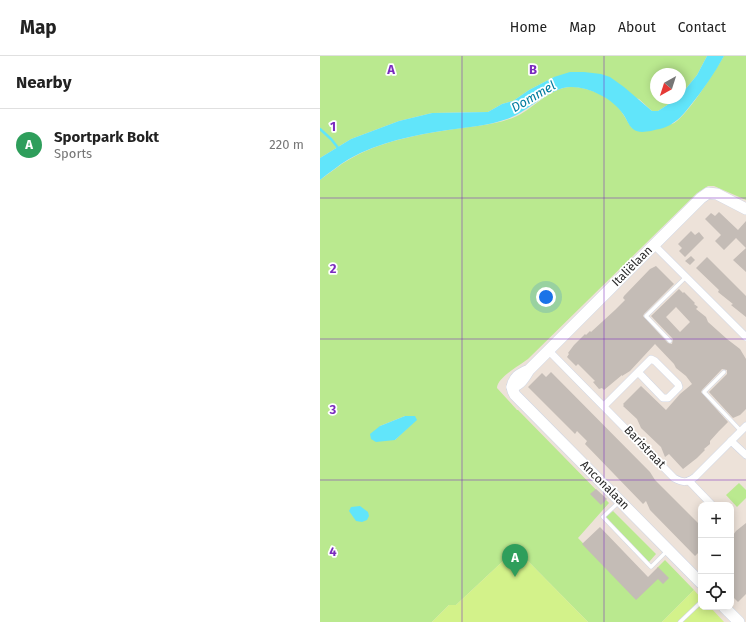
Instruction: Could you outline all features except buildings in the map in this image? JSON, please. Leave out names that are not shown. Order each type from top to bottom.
[{"type":"street","name":"Italiëlaan","points":[[512,387],[514,380],[520,374],[528,370],[549,351],[701,198],[708,193],[717,194],[746,209]]},
{"type":"street","points":[[654,245],[746,337]]},
{"type":"street","name":"Baristraat","points":[[549,351],[674,478],[682,482],[689,481],[709,502]]},
{"type":"street","points":[[604,406],[638,372],[651,360],[655,361],[678,384],[679,387],[668,398],[663,398],[638,372]]},
{"type":"street","name":"Anconalaan","points":[[512,387],[515,395],[698,580]]},
{"type":"street","points":[[689,481],[695,477],[744,428]]},
{"type":"street","points":[[731,440],[746,455]]},
{"type":"street","points":[[727,610],[739,622]]},
{"type":"lane","points":[[670,341],[646,316],[686,277]]},
{"type":"lane","points":[[724,372],[704,392],[744,428]]},
{"type":"lane","points":[[621,501],[603,518],[651,567],[668,550]]},
{"type":"lane","points":[[680,622],[698,605]]},
{"type":"green space","points":[[320,56],[707,56],[697,75],[686,89],[686,68],[650,68],[650,104],[669,104],[658,111],[652,111],[639,99],[554,77],[529,90],[513,101],[502,104],[488,112],[432,113],[399,121],[351,139],[320,158]]},
{"type":"green space","points":[[724,56],[746,56],[746,200],[714,186],[708,186],[697,193],[528,359],[505,376],[498,384],[497,388],[609,503],[578,538],[636,598],[662,572],[657,568],[665,560],[694,590],[662,622],[588,622],[516,549],[456,605],[449,605],[432,622],[320,622],[320,180],[346,161],[373,148],[410,137],[500,122],[517,116],[550,94],[565,88],[583,88],[605,97],[617,106],[632,128],[672,124],[684,114],[692,104]],"holes":[[[405,416],[416,420],[395,440],[380,426]]]},
{"type":"green space","points":[[739,483],[746,490],[746,498],[737,507],[726,495]]},
{"type":"green space","points":[[613,511],[656,554],[649,562],[606,517]]},
{"type":"green space","points":[[516,549],[588,622],[432,622],[449,605],[456,605]]},
{"type":"green space","points":[[694,590],[698,595],[698,610],[713,610],[724,622],[662,622]]},
{"type":"water","name":"Dommel","points":[[707,56],[724,56],[708,82],[684,113],[676,121],[662,128],[646,132],[637,131],[630,126],[619,109],[607,99],[586,89],[571,87],[563,88],[547,95],[515,116],[507,119],[485,125],[410,137],[372,148],[349,159],[320,180],[320,158],[351,139],[399,121],[432,113],[488,112],[502,104],[513,101],[529,90],[554,77],[570,72],[601,74],[610,77],[652,111],[658,111],[669,104],[686,104],[686,89],[697,75]]},
{"type":"water","points":[[405,416],[415,416],[417,420],[395,440],[376,442],[371,439],[370,434],[380,426]]},
{"type":"water","points":[[360,506],[368,512],[369,516],[367,520],[362,522],[356,521],[349,511],[351,507]]},
{"type":"waterway","points":[[320,129],[339,149]]},
{"type":"place","name":"Sportpark Bokt","points":[[515,577]]}]
